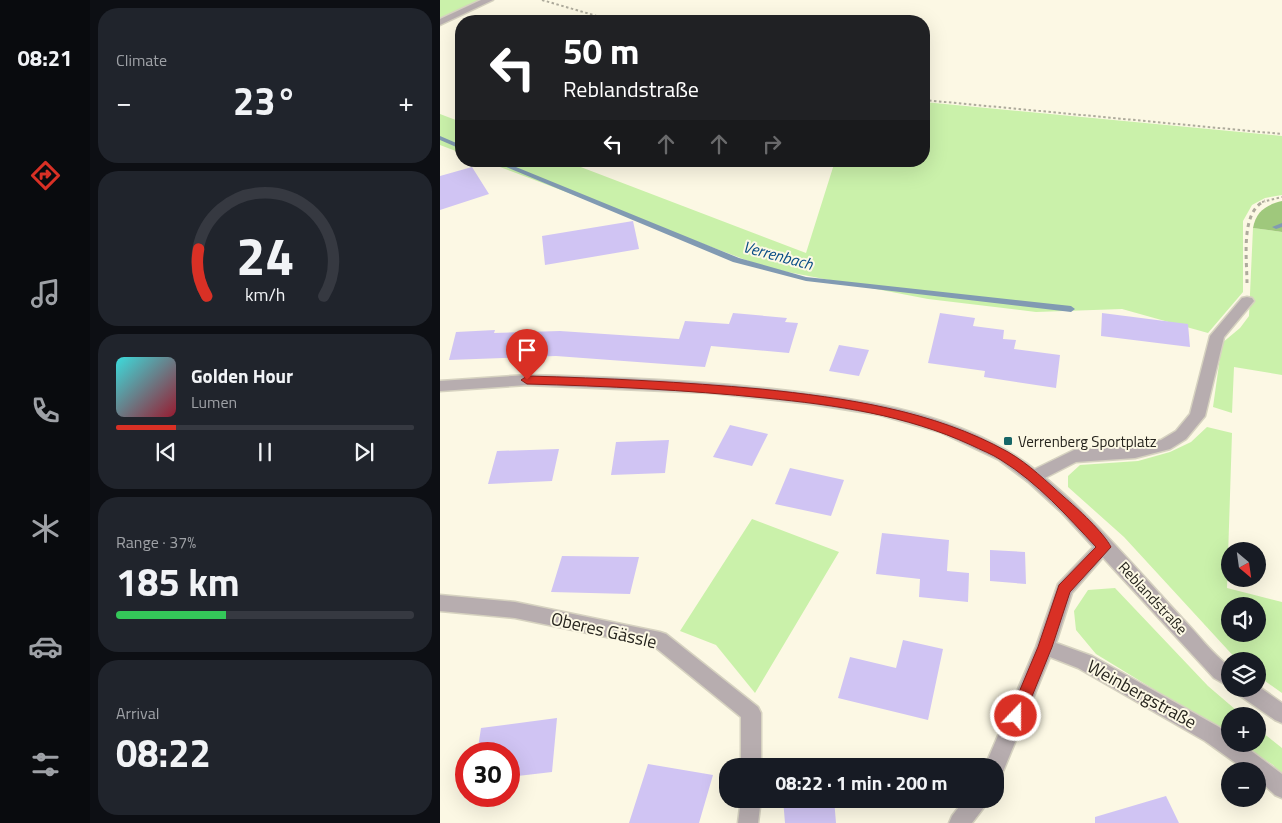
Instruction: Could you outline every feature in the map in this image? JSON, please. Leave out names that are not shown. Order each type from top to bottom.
[{"type":"street","points":[[455,15],[488,0]]},
{"type":"street","points":[[440,22],[455,15]]},
{"type":"street","points":[[1033,477],[1074,456],[1135,452],[1165,445],[1181,435],[1197,416],[1217,336],[1247,300]]},
{"type":"street","name":"Reblandstraße","points":[[440,386],[527,380],[620,382],[712,388],[812,398],[880,410],[945,428],[1005,456],[1033,477],[1068,508],[1221,671]]},
{"type":"street","points":[[999,758],[1045,647],[1064,589],[1104,547]]},
{"type":"street","name":"Oberes Gässle","points":[[440,603],[515,610],[660,640],[751,712],[751,758]]},
{"type":"street","name":"Weinbergstraße","points":[[1045,647],[1085,662],[1212,734],[1270,776],[1282,788]]},
{"type":"street","points":[[1258,697],[1282,714]]},
{"type":"street","points":[[748,823],[750,808]]},
{"type":"street","points":[[959,823],[971,808]]},
{"type":"path","points":[[542,0],[593,15]]},
{"type":"path","points":[[930,101],[1282,134]]},
{"type":"path","points":[[1247,300],[1248,220],[1256,206],[1268,200],[1282,197]]},
{"type":"green space","points":[[440,0],[481,0],[440,19]]},
{"type":"green space","points":[[930,103],[1282,136],[1282,195],[1265,198],[1252,205],[1243,221],[1243,292],[1208,333],[1122,309],[1036,312],[928,299],[767,268],[500,167],[581,167],[806,253],[833,167],[930,167]]},
{"type":"green space","points":[[440,114],[455,120],[455,151],[440,145]]},
{"type":"green space","points":[[1282,201],[1282,232],[1253,228],[1259,213],[1271,205]]},
{"type":"green space","points":[[1253,228],[1282,232],[1282,375],[1234,367],[1232,413],[1213,407],[1222,343],[1240,328],[1249,316]]},
{"type":"green space","points":[[1207,427],[1232,433],[1228,542],[1221,542],[1221,588],[1262,597],[1221,597],[1221,642],[1266,642],[1266,598],[1282,602],[1282,693],[1266,682],[1266,652],[1230,652],[1124,537],[1068,487],[1068,476],[1080,465],[1138,461],[1170,452],[1191,442]]},
{"type":"green space","points":[[752,519],[839,552],[755,693],[716,645],[680,631]]},
{"type":"green space","points":[[1115,588],[1208,686],[1232,707],[1221,707],[1221,730],[1096,654],[1076,630],[1074,611],[1088,590]]},
{"type":"green space","points":[[1266,735],[1282,748],[1282,775],[1273,765],[1253,752],[1266,752]]},
{"type":"building","points":[[472,167],[489,194],[440,210],[440,176]]},
{"type":"building","points":[[633,221],[639,249],[545,265],[542,236]]},
{"type":"building","points":[[733,313],[787,318],[785,322],[798,323],[789,353],[711,346],[705,367],[556,356],[449,360],[456,332],[495,330],[494,333],[560,331],[679,339],[685,321],[729,324]]},
{"type":"building","points":[[940,313],[975,318],[973,326],[1004,330],[1003,339],[1016,340],[1014,349],[1060,355],[1056,388],[984,377],[985,371],[928,363]]},
{"type":"building","points":[[1102,313],[1188,324],[1190,347],[1101,336]]},
{"type":"building","points":[[839,345],[869,350],[859,376],[829,371]]},
{"type":"building","points":[[730,425],[768,434],[752,466],[713,457]]},
{"type":"building","points":[[669,440],[665,473],[611,475],[616,442]]},
{"type":"building","points":[[559,449],[552,481],[488,484],[497,451]]},
{"type":"building","points":[[790,468],[844,480],[831,516],[775,504]]},
{"type":"building","points":[[882,533],[949,540],[947,571],[969,573],[968,602],[919,597],[920,579],[876,574]]},
{"type":"building","points":[[990,550],[1025,552],[1026,584],[990,581]]},
{"type":"building","points":[[562,556],[639,557],[630,594],[551,592]]},
{"type":"building","points":[[903,640],[943,649],[928,720],[838,698],[850,657],[896,668]]},
{"type":"building","points":[[557,718],[552,772],[520,776],[520,742],[479,742],[481,728]]},
{"type":"building","points":[[648,764],[713,775],[699,823],[629,823]]},
{"type":"building","points":[[1166,796],[1179,823],[1095,823],[1095,817]]},
{"type":"building","points":[[784,808],[835,808],[836,823],[785,823]]},
{"type":"waterway","name":"Verrenbach","points":[[440,138],[455,144]]},
{"type":"waterway","name":"Verrenbach","points":[[510,167],[736,260],[806,279],[1071,309]]},
{"type":"waterway","name":"Verrenbach","points":[[1276,227],[1282,225]]},
{"type":"place","name":"Verrenberg Sportplatz","points":[[1008,441]]},
{"type":"route","points":[[527,380],[620,382],[712,388],[812,398],[880,410],[945,428],[1005,456],[1033,477],[1068,508],[1104,547],[1064,589],[1045,647],[1016,716]]}]
